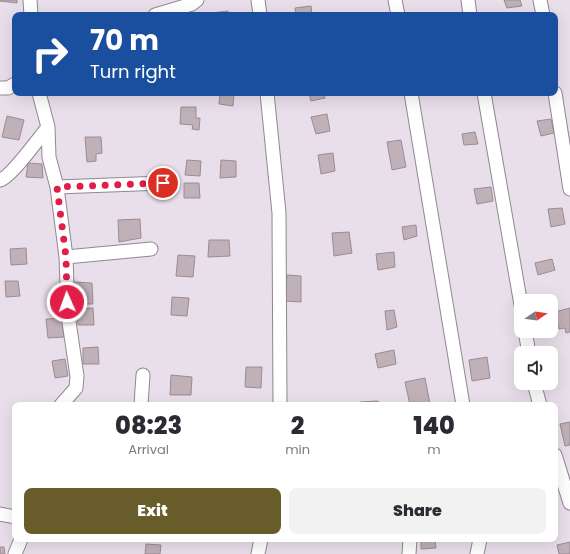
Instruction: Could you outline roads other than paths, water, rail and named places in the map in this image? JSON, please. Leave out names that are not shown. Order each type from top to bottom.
[{"type":"street","points":[[30,0],[31,12]]},
{"type":"street","points":[[165,12],[192,4],[197,0]]},
{"type":"street","points":[[258,0],[260,12]]},
{"type":"street","points":[[395,0],[397,12]]},
{"type":"street","points":[[468,0],[470,12]]},
{"type":"street","points":[[540,0],[542,12]]},
{"type":"street","points":[[0,88],[8,88],[12,86]]},
{"type":"street","points":[[40,96],[48,127],[49,157],[57,187],[66,257],[68,315],[77,376],[76,388],[72,395],[64,402]]},
{"type":"street","points":[[267,96],[279,213],[280,402]]},
{"type":"street","points":[[412,96],[462,402]]},
{"type":"street","points":[[485,96],[519,294]]},
{"type":"street","points":[[555,96],[570,189]]},
{"type":"street","points":[[0,180],[4,179],[14,170],[48,127]]},
{"type":"street","points":[[57,187],[163,183]]},
{"type":"street","points":[[66,257],[151,249]]},
{"type":"street","points":[[142,402],[143,376]]},
{"type":"street","points":[[536,390],[539,402]]},
{"type":"street","points":[[558,465],[570,503]]},
{"type":"street","points":[[0,514],[12,516]]},
{"type":"street","points":[[15,554],[20,542]]},
{"type":"street","points":[[258,554],[260,542]]},
{"type":"street","points":[[409,554],[410,542]]},
{"type":"street","points":[[477,554],[479,542]]}]
